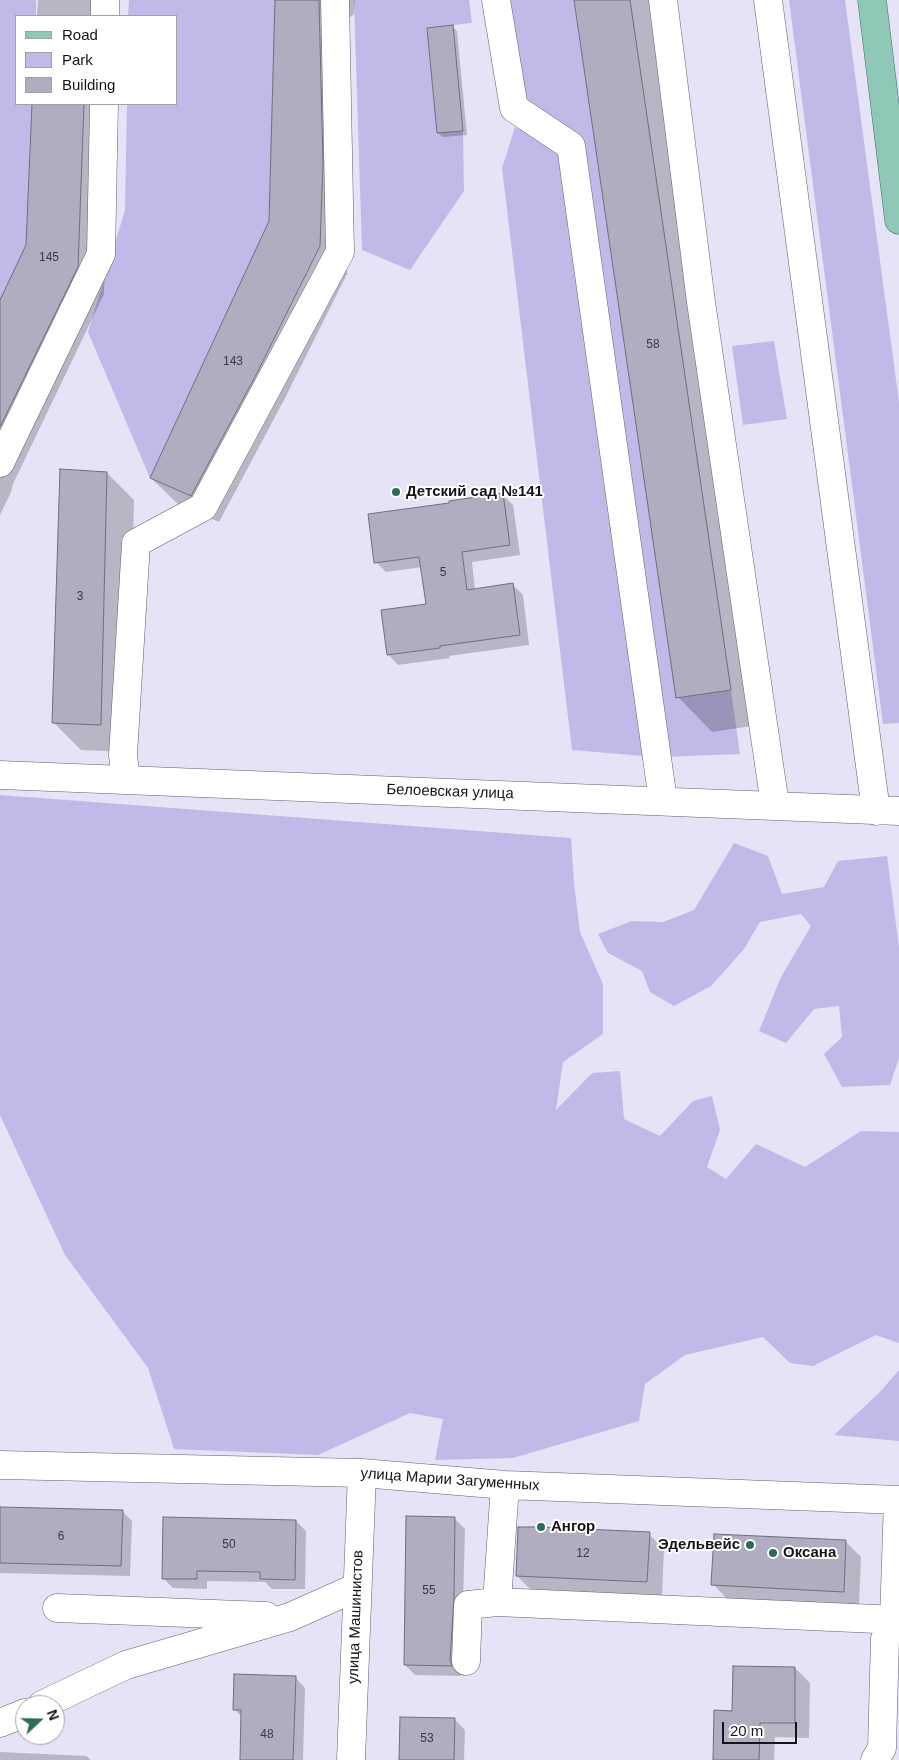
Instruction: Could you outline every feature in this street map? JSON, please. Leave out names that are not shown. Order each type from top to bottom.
[{"type":"main road","points":[[872,0],[899,220]]},
{"type":"street","points":[[105,15],[106,0]]},
{"type":"street","points":[[126,780],[123,755],[136,543],[203,507],[340,252],[335,0]]},
{"type":"street","points":[[496,0],[514,108],[571,146],[663,801]]},
{"type":"street","points":[[663,0],[701,302],[775,805]]},
{"type":"street","points":[[768,0],[888,811]]},
{"type":"street","points":[[0,463],[101,254],[104,105]]},
{"type":"street","name":"Белоевская улица","points":[[0,775],[888,811]]},
{"type":"street","name":"улица Марии Загуменных","points":[[0,1465],[362,1473],[505,1485],[898,1500]]},
{"type":"street","name":"улица Машинистов","points":[[351,1760],[362,1473]]},
{"type":"street","points":[[497,1602],[505,1485]]},
{"type":"street","points":[[874,1760],[882,1748],[885,1640],[897,1620],[898,1500]]},
{"type":"street","points":[[63,1695],[126,1665],[290,1616],[358,1587]]},
{"type":"street","points":[[466,1661],[468,1605],[497,1602],[897,1620]]},
{"type":"street","points":[[57,1608],[290,1616]]},
{"type":"street","points":[[0,1723],[15,1717]]},
{"type":"green space","points":[[0,0],[36,0],[36,15],[15,15],[15,105],[32,105],[26,246],[0,300]]},
{"type":"green space","points":[[129,0],[275,0],[269,222],[150,478],[88,332],[125,210],[127,105],[178,105],[178,15],[128,15]]},
{"type":"green space","points":[[354,0],[469,0],[472,23],[427,28],[437,133],[463,131],[464,191],[410,270],[362,250]]},
{"type":"green space","points":[[510,0],[574,0],[677,698],[731,690],[740,754],[662,757],[578,145],[523,103]]},
{"type":"green space","points":[[789,0],[845,0],[899,402],[899,723],[883,724]]},
{"type":"green space","points":[[515,127],[562,149],[644,756],[572,750],[502,168]]},
{"type":"green space","points":[[774,341],[787,419],[743,425],[732,346]]},
{"type":"green space","points":[[0,795],[571,838],[580,932],[603,984],[603,1034],[563,1062],[556,1110],[592,1073],[620,1071],[624,1119],[660,1136],[693,1101],[712,1096],[720,1130],[707,1167],[726,1179],[756,1144],[805,1167],[861,1131],[899,1132],[899,1343],[876,1335],[813,1366],[790,1363],[763,1337],[685,1355],[645,1384],[639,1421],[513,1458],[435,1460],[443,1419],[410,1413],[318,1455],[174,1449],[148,1368],[65,1255],[0,1115]]},
{"type":"green space","points":[[734,843],[768,856],[782,894],[824,887],[838,861],[887,856],[899,947],[899,1058],[890,1085],[842,1087],[824,1054],[842,1037],[839,1006],[814,1009],[786,1043],[759,1031],[781,977],[811,926],[801,914],[760,922],[744,949],[711,986],[674,1006],[650,992],[642,971],[608,953],[598,934],[632,921],[663,922],[694,910]]},
{"type":"green space","points":[[899,1370],[899,1441],[834,1435],[880,1392]]},
{"type":"building","points":[[275,0],[319,0],[323,164],[320,246],[257,373],[191,496],[150,478],[269,221]]},
{"type":"building","points":[[574,0],[630,0],[731,690],[676,698]]},
{"type":"building","points":[[453,25],[463,131],[437,133],[427,28]]},
{"type":"building","points":[[32,105],[84,105],[78,267],[0,427],[0,300],[26,245]]},
{"type":"building","points":[[60,469],[107,472],[101,725],[52,723]]},
{"type":"building","points":[[503,493],[510,545],[462,552],[467,590],[513,583],[520,635],[387,655],[381,610],[426,604],[419,557],[374,563],[368,514],[449,503],[449,501]]},
{"type":"building","points":[[0,1507],[123,1510],[121,1566],[0,1563]]},
{"type":"building","points":[[406,1516],[455,1517],[454,1599],[450,1660],[452,1666],[404,1665]]},
{"type":"building","points":[[163,1517],[296,1520],[295,1580],[260,1579],[260,1572],[197,1571],[197,1579],[162,1579]]},
{"type":"building","points":[[518,1527],[650,1532],[647,1582],[516,1576]]},
{"type":"building","points":[[714,1534],[846,1540],[844,1592],[711,1585]]},
{"type":"building","points":[[733,1666],[795,1667],[795,1723],[760,1723],[759,1760],[713,1760],[714,1710],[732,1711]]},
{"type":"building","points":[[234,1674],[296,1676],[293,1760],[240,1760],[241,1710],[233,1710]]},
{"type":"building","points":[[400,1717],[455,1718],[454,1760],[399,1760]]},
{"type":"place","name":"Детский сад №141","points":[[396,492]]},
{"type":"place","name":"Ангор","points":[[541,1527]]},
{"type":"place","name":"Эдельвейс","points":[[750,1545]]},
{"type":"place","name":"Оксана","points":[[773,1553]]}]
